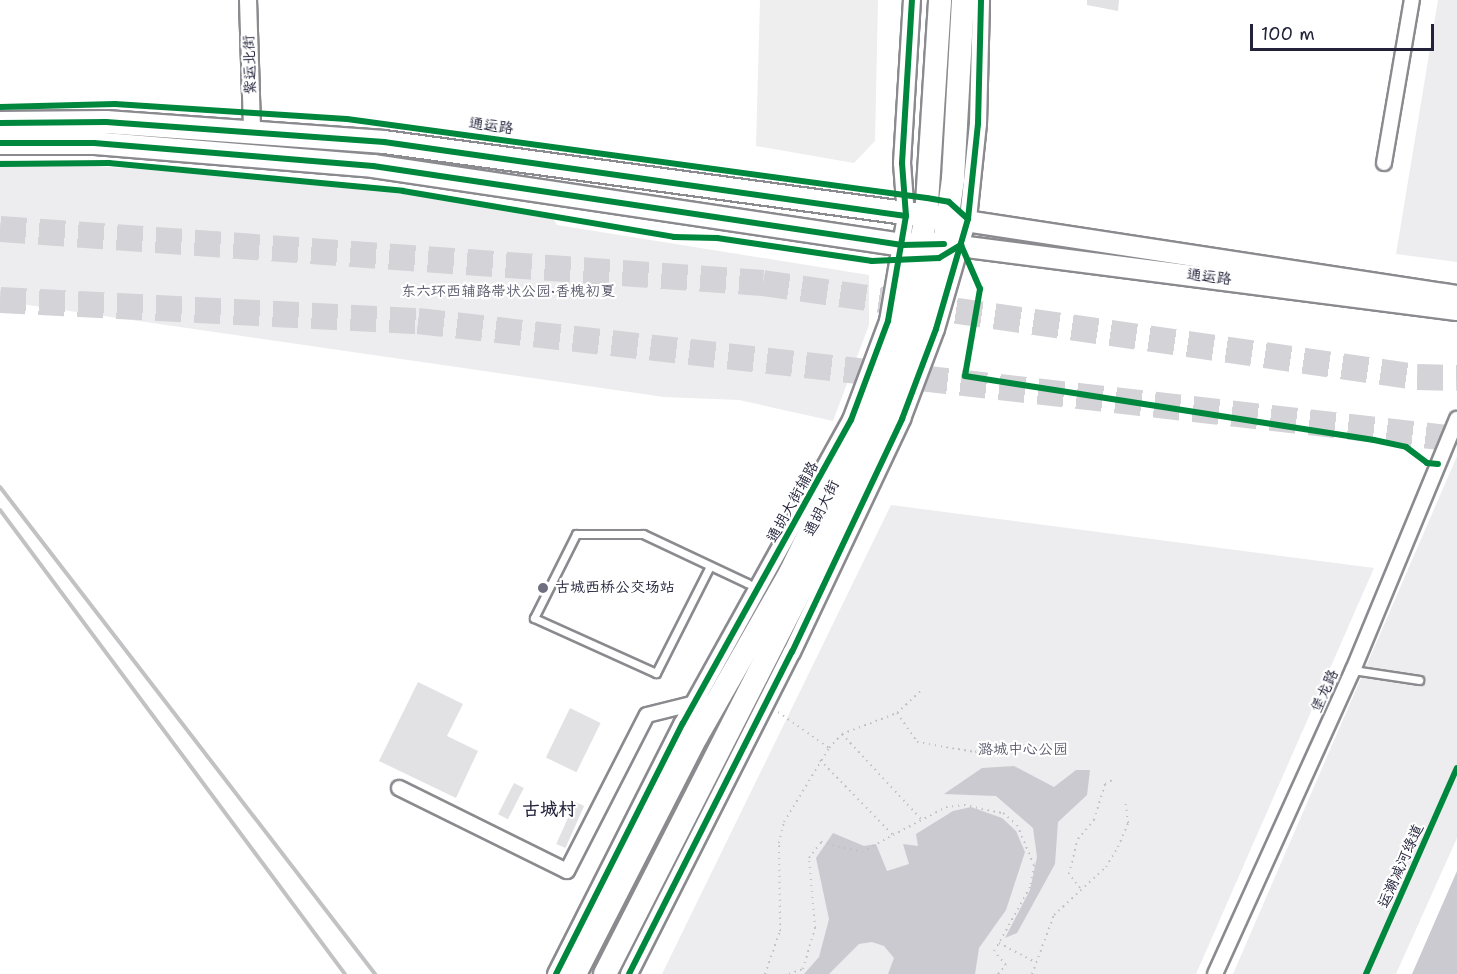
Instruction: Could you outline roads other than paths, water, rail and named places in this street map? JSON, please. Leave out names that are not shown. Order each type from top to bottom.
[{"type":"main road","name":"通胡大街","points":[[937,218],[940,0]]},
{"type":"main road","name":"通胡大街","points":[[605,974],[783,603],[866,417],[901,329],[932,244],[937,218],[963,0]]},
{"type":"main road","name":"通运路","points":[[0,123],[252,130],[384,142],[937,218],[1457,310]]},
{"type":"main road","name":"通运路","points":[[0,143],[94,143],[373,166],[932,244],[1237,272],[1457,296]]},
{"type":"main road","name":"通胡大街","points":[[575,974],[707,701],[783,603]]},
{"type":"street","name":"紫运北街","points":[[248,0],[252,130]]},
{"type":"street","points":[[912,0],[902,163],[937,218]]},
{"type":"street","points":[[629,974],[765,705],[783,603],[902,418],[936,329],[932,244],[937,218],[978,124],[981,0]]},
{"type":"street","points":[[1384,163],[1412,0]]},
{"type":"street","name":"堡龙路","points":[[1215,974],[1353,670],[1457,419]]},
{"type":"street","points":[[399,788],[567,871],[647,715],[707,701]]},
{"type":"street","points":[[556,974],[707,701]]},
{"type":"lane","points":[[710,566],[656,673],[534,618],[576,534],[643,534],[710,566],[783,603]]},
{"type":"lane","points":[[1353,670],[1419,680]]},
{"type":"tunnel","points":[[0,229],[763,283],[1417,377],[1457,378]]},
{"type":"tunnel","points":[[0,300],[418,321],[1457,439]]},
{"type":"railway","points":[[0,487],[375,974]]},
{"type":"railway","points":[[0,510],[345,974]]},
{"type":"place","name":"古城西桥公交场站","points":[[543,588]]},
{"type":"district","name":"古城村","points":[[549,809]]},
{"type":"park label","name":"东六环西辅路带状公园·香槐初夏","points":[[508,292]]},
{"type":"park label","name":"潞城中心公园","points":[[1023,750]]}]
